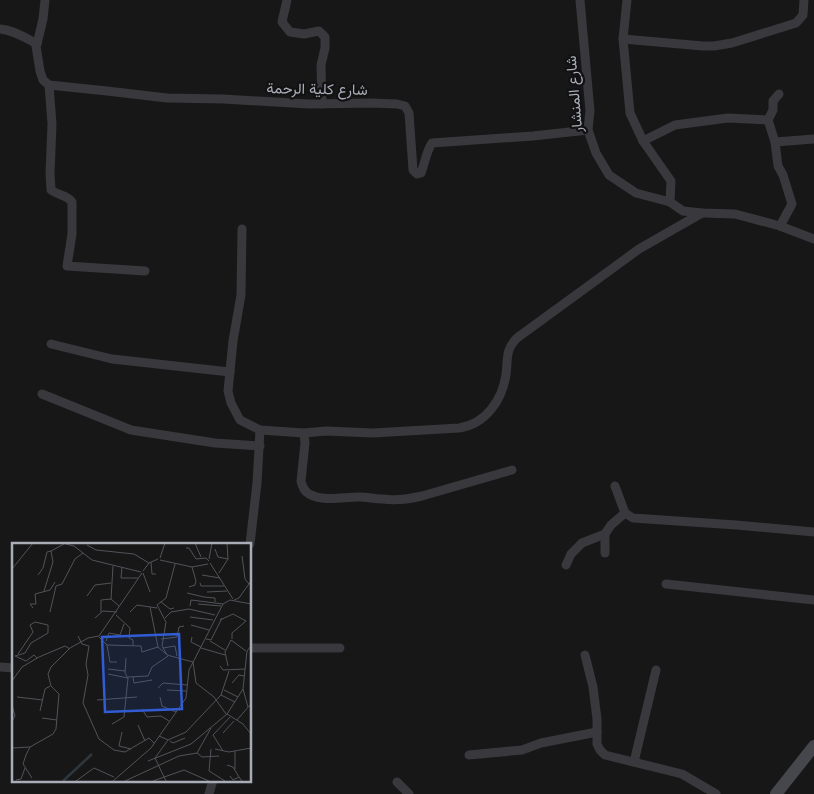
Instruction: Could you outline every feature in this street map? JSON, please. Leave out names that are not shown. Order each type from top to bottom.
[{"type":"main road","points":[[776,794],[814,746]]},
{"type":"street","points":[[45,0],[43,19],[36,46],[40,71],[43,80],[49,85],[52,124],[51,190],[56,194],[70,198],[72,202],[72,234],[67,266],[145,271]]},
{"type":"street","points":[[287,0],[282,22],[290,32],[304,34],[319,31],[325,37],[325,48],[321,65],[322,104]]},
{"type":"street","name":"شارع المنشار","points":[[580,0],[590,111],[588,130],[596,153],[609,175],[636,193],[670,202],[683,211],[735,214],[780,226],[814,239]]},
{"type":"street","points":[[627,0],[624,39],[630,113],[643,141],[671,182],[670,202]]},
{"type":"street","points":[[624,39],[703,46],[723,45],[796,23],[803,16],[804,0]]},
{"type":"street","points":[[0,29],[17,34],[37,44]]},
{"type":"street","name":"شارع كلية الرحمة","points":[[49,85],[167,98],[309,104],[397,104],[405,106],[409,113],[413,170],[417,174],[422,174],[428,149],[432,143],[588,130]]},
{"type":"street","points":[[780,94],[774,101],[773,110],[768,120],[775,142],[778,166],[783,175],[792,204],[780,226]]},
{"type":"street","points":[[643,141],[675,125],[728,118],[768,120]]},
{"type":"street","points":[[775,142],[814,138]]},
{"type":"street","points":[[242,229],[241,295],[233,341],[228,391],[229,398],[240,420],[260,430],[304,433],[326,431],[373,433],[460,428],[472,425],[485,416],[497,400],[504,383],[508,352],[517,338],[639,249],[702,213]]},
{"type":"street","points":[[51,344],[112,359],[230,372]]},
{"type":"street","points":[[42,394],[131,430],[215,443],[260,446]]},
{"type":"street","points":[[250,543],[257,483],[260,430]]},
{"type":"street","points":[[304,433],[306,444],[302,486],[308,493],[323,498],[363,497],[389,500],[411,498],[512,470]]},
{"type":"street","points":[[615,486],[625,513],[633,518],[814,532]]},
{"type":"street","points":[[605,553],[605,534],[611,525],[625,513]]},
{"type":"street","points":[[566,565],[571,554],[582,543],[605,534]]},
{"type":"street","points":[[666,584],[814,600]]},
{"type":"street","points":[[251,648],[340,648]]},
{"type":"street","points":[[585,655],[593,688],[598,746],[601,752],[605,755],[682,774],[716,794]]},
{"type":"street","points":[[634,762],[656,670]]},
{"type":"street","points":[[469,755],[522,750],[542,743],[597,732]]},
{"type":"street","points":[[209,794],[213,782]]},
{"type":"street","points":[[397,782],[409,794]]}]
